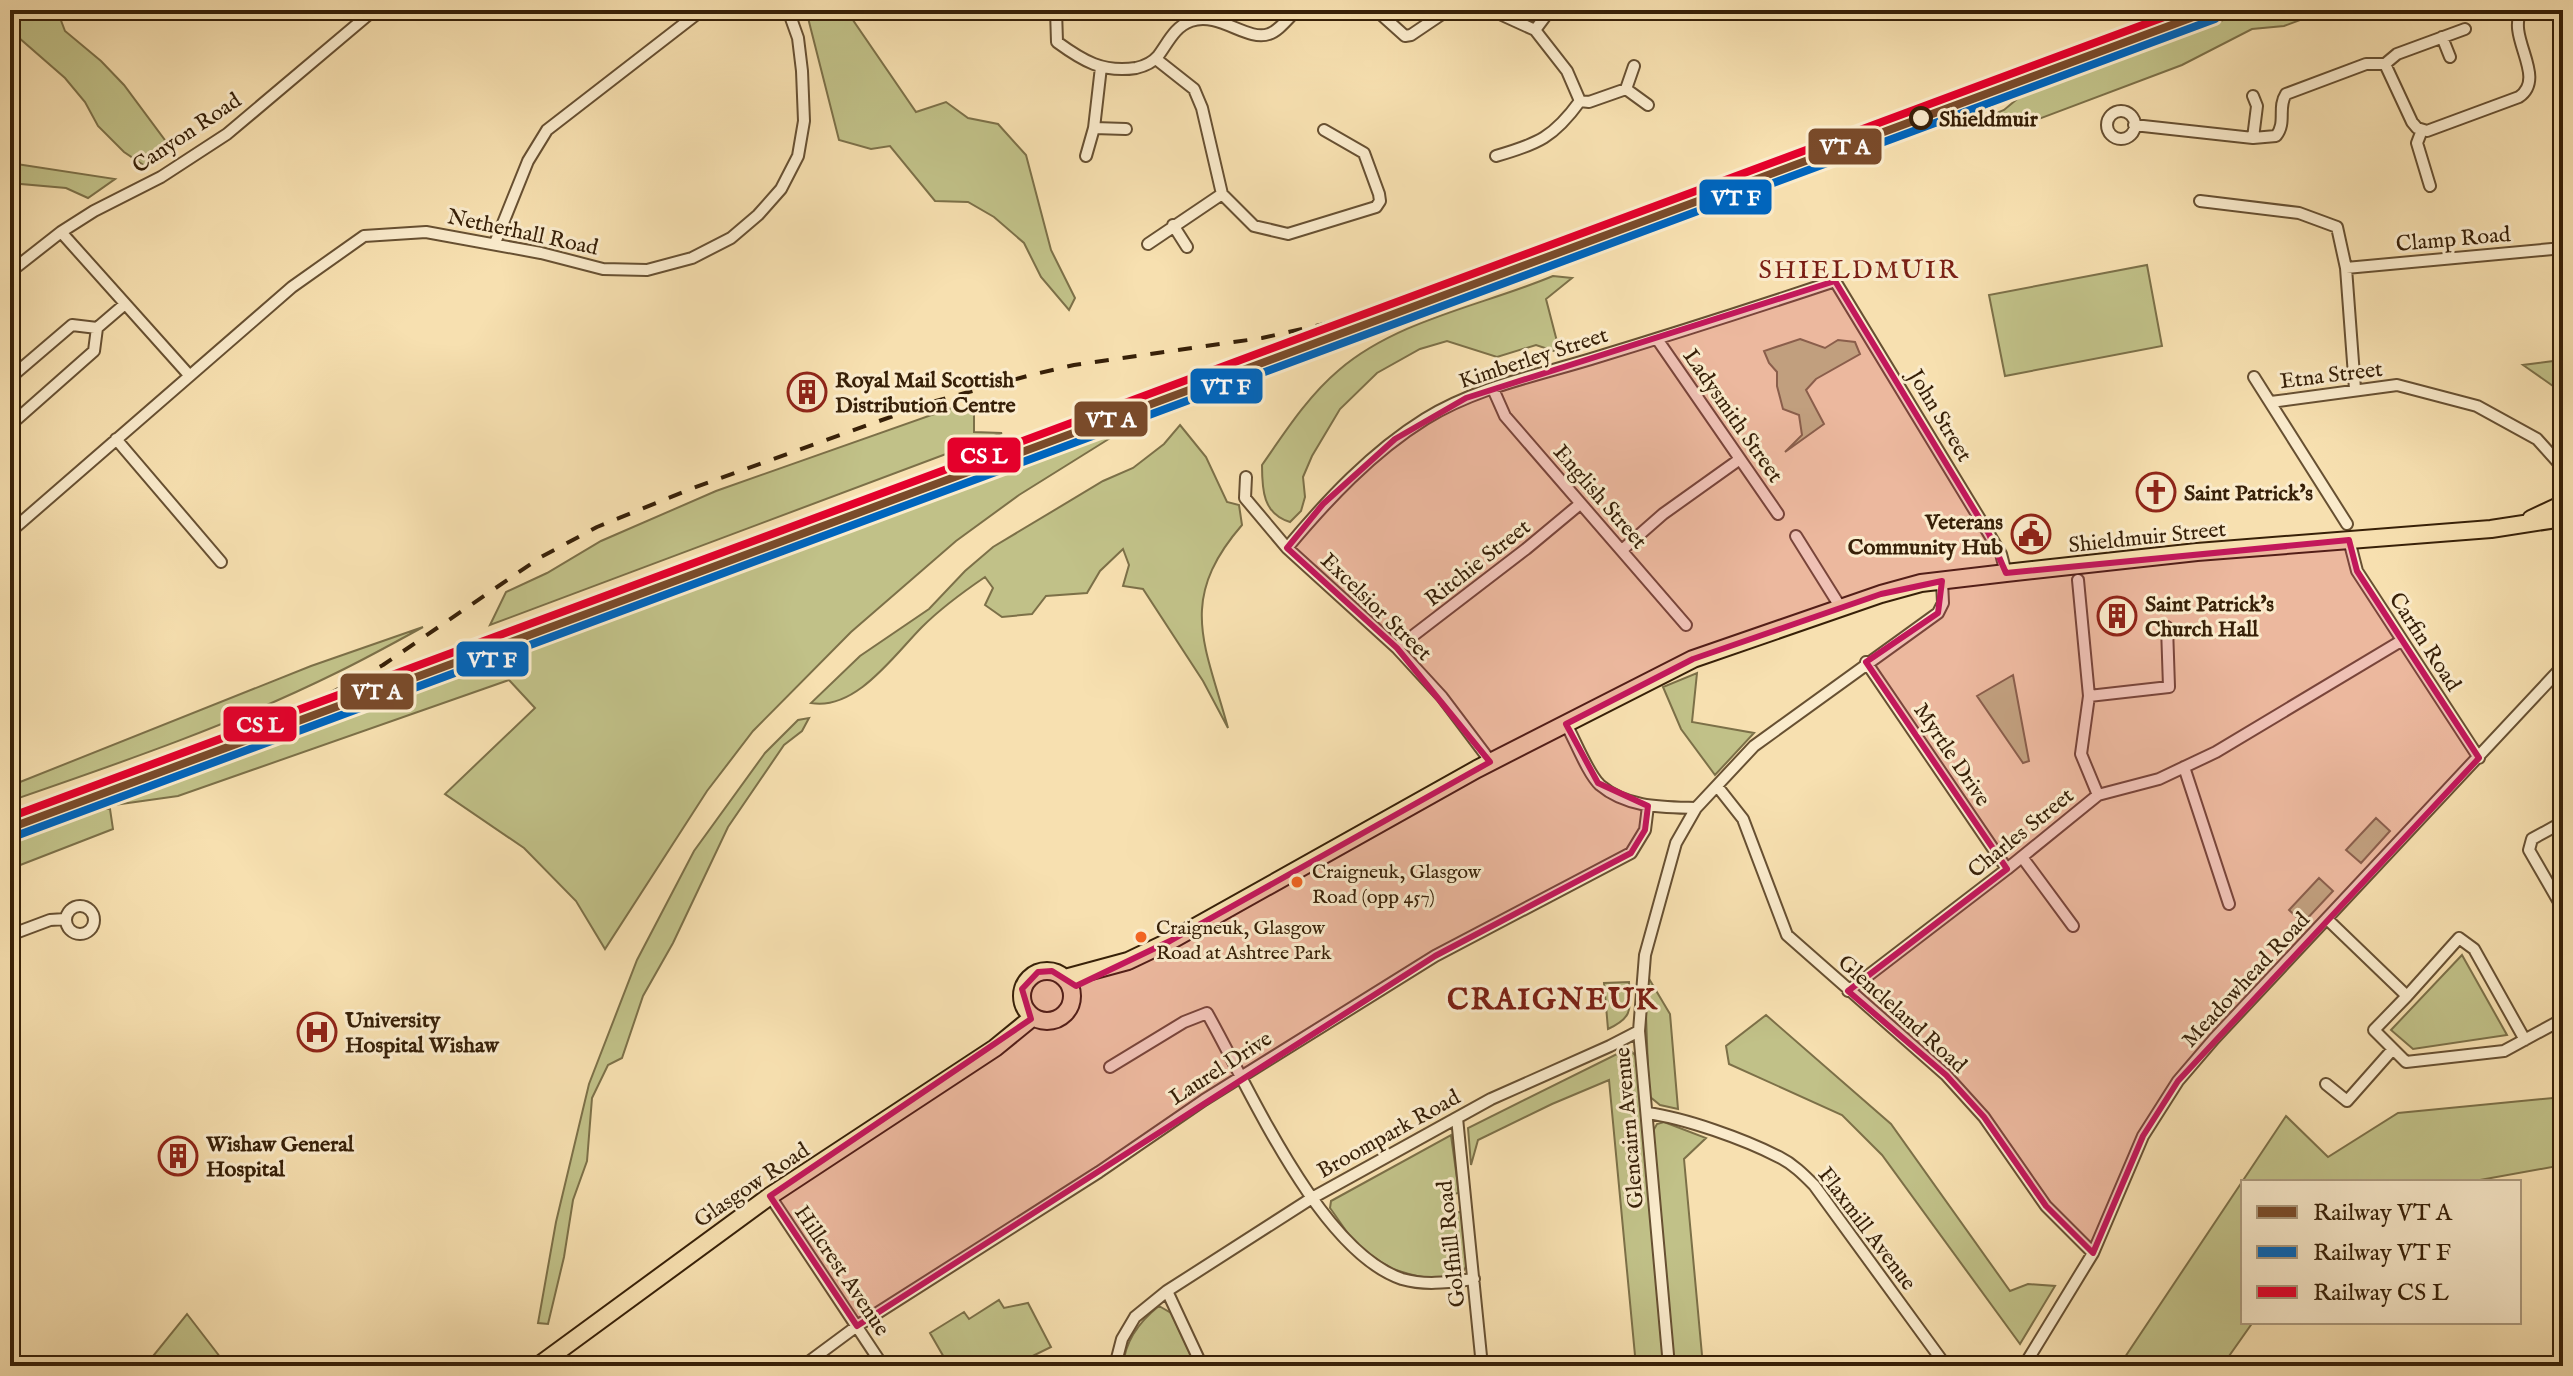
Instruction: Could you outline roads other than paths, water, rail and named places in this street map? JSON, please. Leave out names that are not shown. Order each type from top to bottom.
[{"type":"main road","name":"Shieldmuir Street","points":[[2519,524],[2563,504]]},
{"type":"main road","name":"Shieldmuir Street","points":[[1068,983],[1104,967],[1128,961],[1170,941],[1491,762],[1693,659],[1921,583],[2348,532],[2491,529],[2558,520]]},
{"type":"main road","points":[[1052,971],[1068,983],[1071,1004],[1062,1016],[1048,1021],[1028,1011],[1022,989],[1032,976],[1038,972],[1052,971]]},
{"type":"main road","name":"Glasgow Road","points":[[538,1366],[770,1196],[995,1048],[1028,1011]]},
{"type":"street","name":"Canyon Road","points":[[10,272],[94,211],[161,177],[227,134],[374,10]]},
{"type":"street","points":[[495,243],[528,161],[547,130],[702,10]]},
{"type":"street","name":"Netherhall Road","points":[[10,532],[292,287],[364,236],[426,232],[495,243],[603,269],[647,270],[692,258],[731,238],[758,215],[781,189],[798,156],[804,121],[802,71],[798,38],[788,10]]},
{"type":"street","points":[[1056,10],[1057,42],[1075,55],[1116,71],[1144,66],[1156,59],[1176,30],[1192,20],[1211,19],[1259,36],[1271,34],[1297,10]]},
{"type":"street","points":[[1376,10],[1405,36],[1448,10]]},
{"type":"street","points":[[1491,10],[1535,30],[1567,71],[1584,101]]},
{"type":"street","points":[[1535,30],[1550,10]]},
{"type":"street","points":[[2385,64],[2412,122],[2422,130],[2427,131],[2519,97],[2527,91],[2530,81],[2517,22],[2522,10]]},
{"type":"street","points":[[2134,125],[2253,138],[2276,136],[2281,130],[2281,102],[2286,94],[2366,64],[2385,64],[2397,54],[2465,29]]},
{"type":"street","points":[[2442,37],[2450,57]]},
{"type":"street","points":[[1156,59],[1194,89],[1202,108],[1222,194],[1254,226],[1288,234],[1376,207],[1380,201],[1379,194],[1364,153],[1324,130]]},
{"type":"street","points":[[1626,89],[1634,66]]},
{"type":"street","points":[[1086,156],[1094,128],[1101,67]]},
{"type":"street","points":[[1496,156],[1521,149],[1555,132],[1584,101],[1626,89]]},
{"type":"street","points":[[1626,89],[1648,105]]},
{"type":"street","points":[[2253,96],[2257,106],[2253,138]]},
{"type":"street","points":[[1094,128],[1126,129]]},
{"type":"street","points":[[2422,130],[2417,143],[2430,186]]},
{"type":"street","points":[[1148,244],[1222,194]]},
{"type":"street","points":[[2200,201],[2299,213],[2337,227],[2346,268],[2355,389]]},
{"type":"street","points":[[1173,225],[1187,247]]},
{"type":"street","points":[[61,232],[189,375]]},
{"type":"street","name":"Clamp Road","points":[[2346,268],[2563,248]]},
{"type":"street","name":"Kimberley Street","points":[[1287,548],[1323,504],[1395,439],[1466,398],[1835,281]]},
{"type":"street","name":"John Street","points":[[1835,281],[2001,554],[2006,573]]},
{"type":"street","points":[[10,421],[17,419],[94,351],[97,328],[125,304]]},
{"type":"street","points":[[10,378],[72,325],[97,328]]},
{"type":"street","name":"Ladysmith Street","points":[[1657,339],[1778,514]]},
{"type":"street","name":"Carfin Road","points":[[2254,377],[2348,532],[2357,571],[2479,758]]},
{"type":"street","name":"Etna Street","points":[[2271,402],[2397,385],[2477,406],[2537,439],[2563,468]]},
{"type":"street","name":"English Street","points":[[1493,389],[1505,416],[1686,625]]},
{"type":"street","points":[[116,439],[221,562]]},
{"type":"street","points":[[1622,550],[1663,514],[1740,459]]},
{"type":"street","name":"Excelsior Street","points":[[1246,477],[1245,498],[1287,548],[1397,648],[1442,697],[1491,762]]},
{"type":"street","name":"Ritchie Street","points":[[1397,648],[1580,504]]},
{"type":"street","points":[[1796,536],[1841,608]]},
{"type":"street","points":[[2078,580],[2089,696],[2081,754],[2098,795]]},
{"type":"street","name":"Glencairn Avenue","points":[[1669,1366],[1639,1031],[1645,955],[1676,843],[1696,808],[1754,746],[1866,662],[1938,613],[1943,603],[1942,581]]},
{"type":"street","points":[[2089,696],[2169,687],[2167,627]]},
{"type":"street","name":"Charles Street","points":[[1848,991],[2098,795],[2159,779],[2184,767],[2310,698],[2401,641]]},
{"type":"street","name":"Myrtle Drive","points":[[1866,662],[2007,869]]},
{"type":"street","name":"Meadowhead Road","points":[[2024,1366],[2093,1253],[2143,1136],[2178,1081],[2563,666]]},
{"type":"street","points":[[1566,724],[1598,783],[1617,795],[1648,806],[1696,808]]},
{"type":"street","points":[[2184,767],[2229,904]]},
{"type":"street","name":"Glencleland Road","points":[[1717,786],[1743,819],[1787,935],[1946,1075],[1984,1117],[2046,1206],[2093,1253]]},
{"type":"street","name":"Laurel Drive","points":[[803,1366],[857,1326],[1435,956],[1631,853],[1645,830],[1648,806]]},
{"type":"street","points":[[2563,822],[2532,839],[2529,850],[2563,909]]},
{"type":"street","points":[[2022,857],[2073,926]]},
{"type":"street","points":[[10,935],[50,920],[65,919]]},
{"type":"street","points":[[2327,919],[2407,996]]},
{"type":"street","points":[[2525,1040],[2474,949],[2459,938],[2374,1030],[2406,1062],[2504,1051],[2525,1040],[2563,1019]]},
{"type":"street","points":[[1110,1067],[1184,1022],[1207,1013],[1241,1079],[1312,1198],[1339,1234],[1382,1270],[1404,1279],[1440,1284],[1474,1279]]},
{"type":"street","name":"Broompark Road","points":[[1115,1366],[1122,1339],[1135,1317],[1167,1291],[1312,1198],[1491,1099],[1639,1031]]},
{"type":"street","points":[[2326,1084],[2347,1101],[2393,1049]]},
{"type":"street","name":"Flaxmill Avenue","points":[[1647,1113],[1675,1117],[1780,1157],[1799,1170],[1814,1185],[1946,1366]]},
{"type":"street","name":"Golfhill Road","points":[[1457,1118],[1482,1366]]},
{"type":"street","name":"Hillcrest Avenue","points":[[770,1196],[883,1366]]},
{"type":"street","points":[[1167,1291],[1202,1366]]},
{"type":"railway","points":[[203,751],[327,695],[383,665],[541,557],[597,527],[693,488],[932,402],[1031,375],[1074,365],[1262,338],[1386,310],[1426,297]]},
{"type":"place","name":"Shieldmuir","points":[[1921,118]]},
{"type":"place","name":"Royal Mail Scottish Distribution Centre","points":[[807,392]]},
{"type":"place","name":"Saint Patrick's","points":[[2156,492]]},
{"type":"place","name":"Veterans Community Hub","points":[[2031,534]]},
{"type":"place","name":"Saint Patrick's Church Hall","points":[[2117,616]]},
{"type":"place","name":"Craigneuk, Glasgow Road (opp 457)","points":[[1297,882]]},
{"type":"place","name":"Craigneuk, Glasgow Road at Ashtree Park","points":[[1141,937]]},
{"type":"place","name":"University Hospital Wishaw","points":[[317,1032]]},
{"type":"place","name":"Wishaw General Hospital","points":[[178,1156]]},
{"type":"district","name":"SHIELDMUIR","points":[[1859,269]]},
{"type":"district","name":"CRAIGNEUK","points":[[1553,999]]}]
